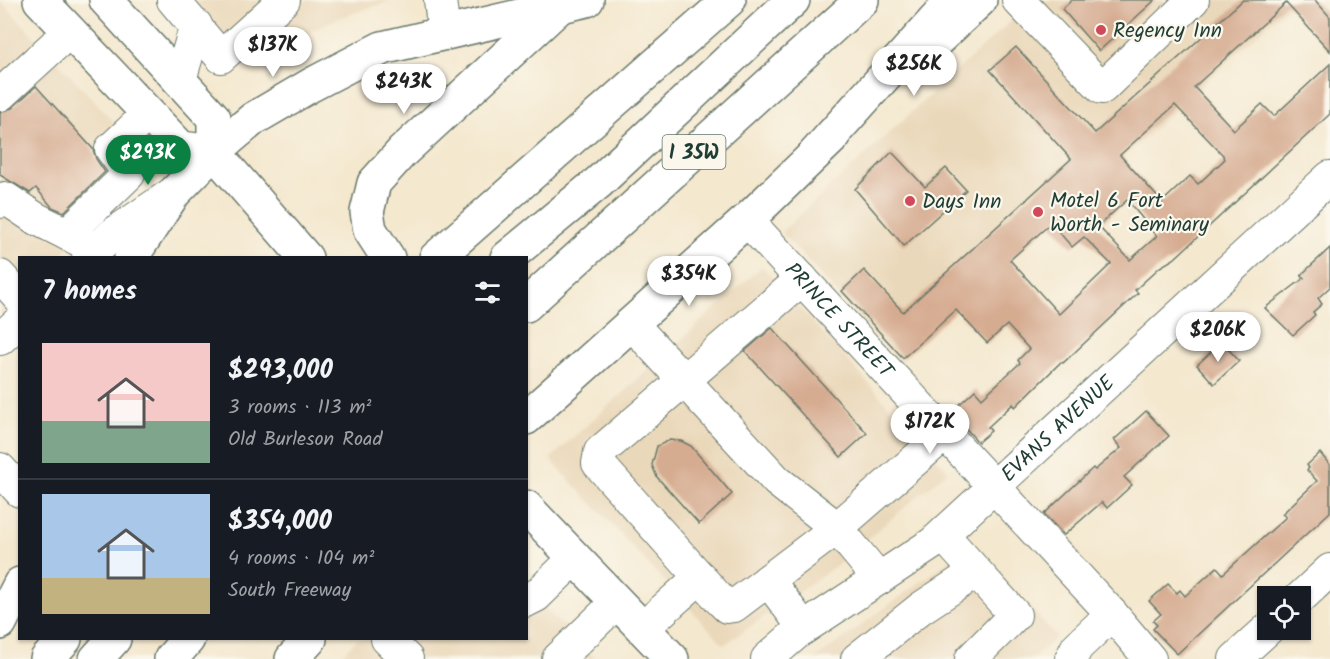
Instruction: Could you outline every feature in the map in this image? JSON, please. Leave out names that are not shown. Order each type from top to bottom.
[{"type":"main road","points":[[40,0],[181,148],[214,152]]},
{"type":"main road","points":[[106,0],[214,118],[214,152],[304,256]]},
{"type":"main road","points":[[438,256],[729,0]]},
{"type":"main road","name":"I 35W","points":[[509,256],[599,182],[793,0]]},
{"type":"main road","name":"I 35W","points":[[528,303],[862,0]]},
{"type":"main road","points":[[813,156],[952,0]]},
{"type":"main road","points":[[528,416],[747,220],[980,0]]},
{"type":"main road","points":[[132,256],[174,193],[214,152],[254,119],[368,53],[561,3]]},
{"type":"main road","points":[[387,256],[370,230],[367,212],[374,183],[402,152],[561,3]]},
{"type":"main road","points":[[528,510],[672,659]]},
{"type":"main road","points":[[0,623],[18,588]]},
{"type":"main road","points":[[46,659],[64,640]]},
{"type":"main road","points":[[96,659],[113,640]]},
{"type":"main road","points":[[171,659],[187,640]]},
{"type":"main road","points":[[292,659],[309,640]]},
{"type":"street","points":[[173,0],[221,57],[284,0]]},
{"type":"street","points":[[440,0],[444,34]]},
{"type":"street","points":[[1018,0],[1102,88],[1176,5]]},
{"type":"street","points":[[180,80],[196,25]]},
{"type":"street","points":[[0,95],[70,31]]},
{"type":"street","points":[[67,234],[129,174],[111,149],[148,114]]},
{"type":"street","name":"EVANS AVENUE","points":[[767,659],[804,628],[943,535],[1330,177]]},
{"type":"street","points":[[2,197],[35,218],[67,234],[93,254],[113,234],[174,193]]},
{"type":"street","name":"PRINCE STREET","points":[[747,220],[1112,614],[1150,659]]},
{"type":"street","points":[[0,276],[18,296]]},
{"type":"street","points":[[802,279],[600,452],[598,463],[727,607],[734,606],[837,528],[945,434]]},
{"type":"street","points":[[0,339],[18,323]]},
{"type":"street","points":[[632,324],[777,481],[837,528],[879,579]]},
{"type":"street","points":[[0,469],[18,489]]},
{"type":"street","points":[[943,535],[1015,615],[971,659]]},
{"type":"street","points":[[528,600],[536,596],[575,558]]},
{"type":"street","points":[[1311,588],[1330,570]]},
{"type":"street","points":[[857,659],[921,608],[976,572]]},
{"type":"street","points":[[643,628],[700,577]]},
{"type":"street","points":[[768,580],[804,628]]},
{"type":"street","points":[[564,657],[617,602]]},
{"type":"street","points":[[1071,659],[1077,647],[1112,614]]},
{"type":"street","points":[[1235,659],[1257,639]]},
{"type":"street","points":[[388,640],[407,659]]},
{"type":"shaded area","points":[[0,0],[136,146],[145,172],[60,256],[18,256],[18,297],[0,316]]},
{"type":"shaded area","points":[[160,0],[393,0],[337,19],[223,73]]},
{"type":"shaded area","points":[[1034,0],[1295,0],[900,362],[781,232]]},
{"type":"shaded area","points":[[762,266],[948,471],[834,567],[724,645],[550,459]]},
{"type":"shaded area","points":[[971,545],[1057,637],[1033,659],[815,659]]},
{"type":"shaded area","points":[[528,590],[596,659],[338,659],[356,640],[528,640]]},
{"type":"building","name":"Regency Inn","points":[[1072,0],[1155,0],[1099,51],[1062,9]]},
{"type":"building","points":[[1243,0],[1315,0],[1330,17],[1330,51],[1286,3],[1194,87],[1234,130],[1262,104],[1274,116],[1330,64],[1330,114],[1174,259],[1160,267],[1135,290],[1138,293],[1015,407],[1013,404],[988,427],[991,431],[978,442],[951,412],[975,390],[982,398],[1020,363],[1018,360],[1029,349],[1007,325],[987,343],[956,310],[903,358],[842,291],[864,270],[903,312],[1071,159],[990,70],[1016,47],[1095,133]],"holes":[[[1175,105],[1223,155],[1224,160],[1198,184],[1190,176],[1162,202],[1120,155]],[[1127,200],[1157,236],[1130,260],[1098,226]],[[1051,223],[1072,247],[1084,237],[1111,264],[1059,314],[1010,260]]]},
{"type":"building","points":[[36,86],[93,149],[96,159],[105,172],[64,212],[52,207],[36,188],[30,193],[0,175],[0,112],[12,108]]},
{"type":"building","name":"Days Inn","points":[[892,152],[925,187],[946,168],[966,190],[904,246],[855,189]]},
{"type":"building","points":[[1330,248],[1330,287],[1318,298],[1322,304],[1313,312],[1315,315],[1293,335],[1265,308],[1304,278],[1301,275]]},
{"type":"building","points":[[772,328],[867,433],[841,457],[745,351]]},
{"type":"building","points":[[1222,342],[1239,361],[1214,384],[1197,365]]},
{"type":"building","points":[[1146,411],[1169,436],[1124,477],[1132,485],[1107,508],[1102,502],[1064,535],[1044,514],[1093,468],[1095,470],[1121,448],[1114,440]]},
{"type":"building","points":[[670,440],[681,441],[691,446],[732,494],[699,524],[657,477],[652,465],[657,446]]},
{"type":"building","points":[[1320,453],[1330,465],[1330,512],[1177,654],[1153,629],[1157,625],[1153,621],[1161,614],[1149,601],[1168,584],[1177,593],[1180,590],[1185,596],[1217,567],[1223,574],[1286,517],[1282,514],[1317,481],[1307,470],[1309,468],[1307,465]]},
{"type":"place","name":"Regency Inn","points":[[1101,30]]},
{"type":"place","name":"Days Inn","points":[[910,201]]},
{"type":"place","name":"Motel 6 Fort Worth - Seminary","points":[[1038,212]]}]
